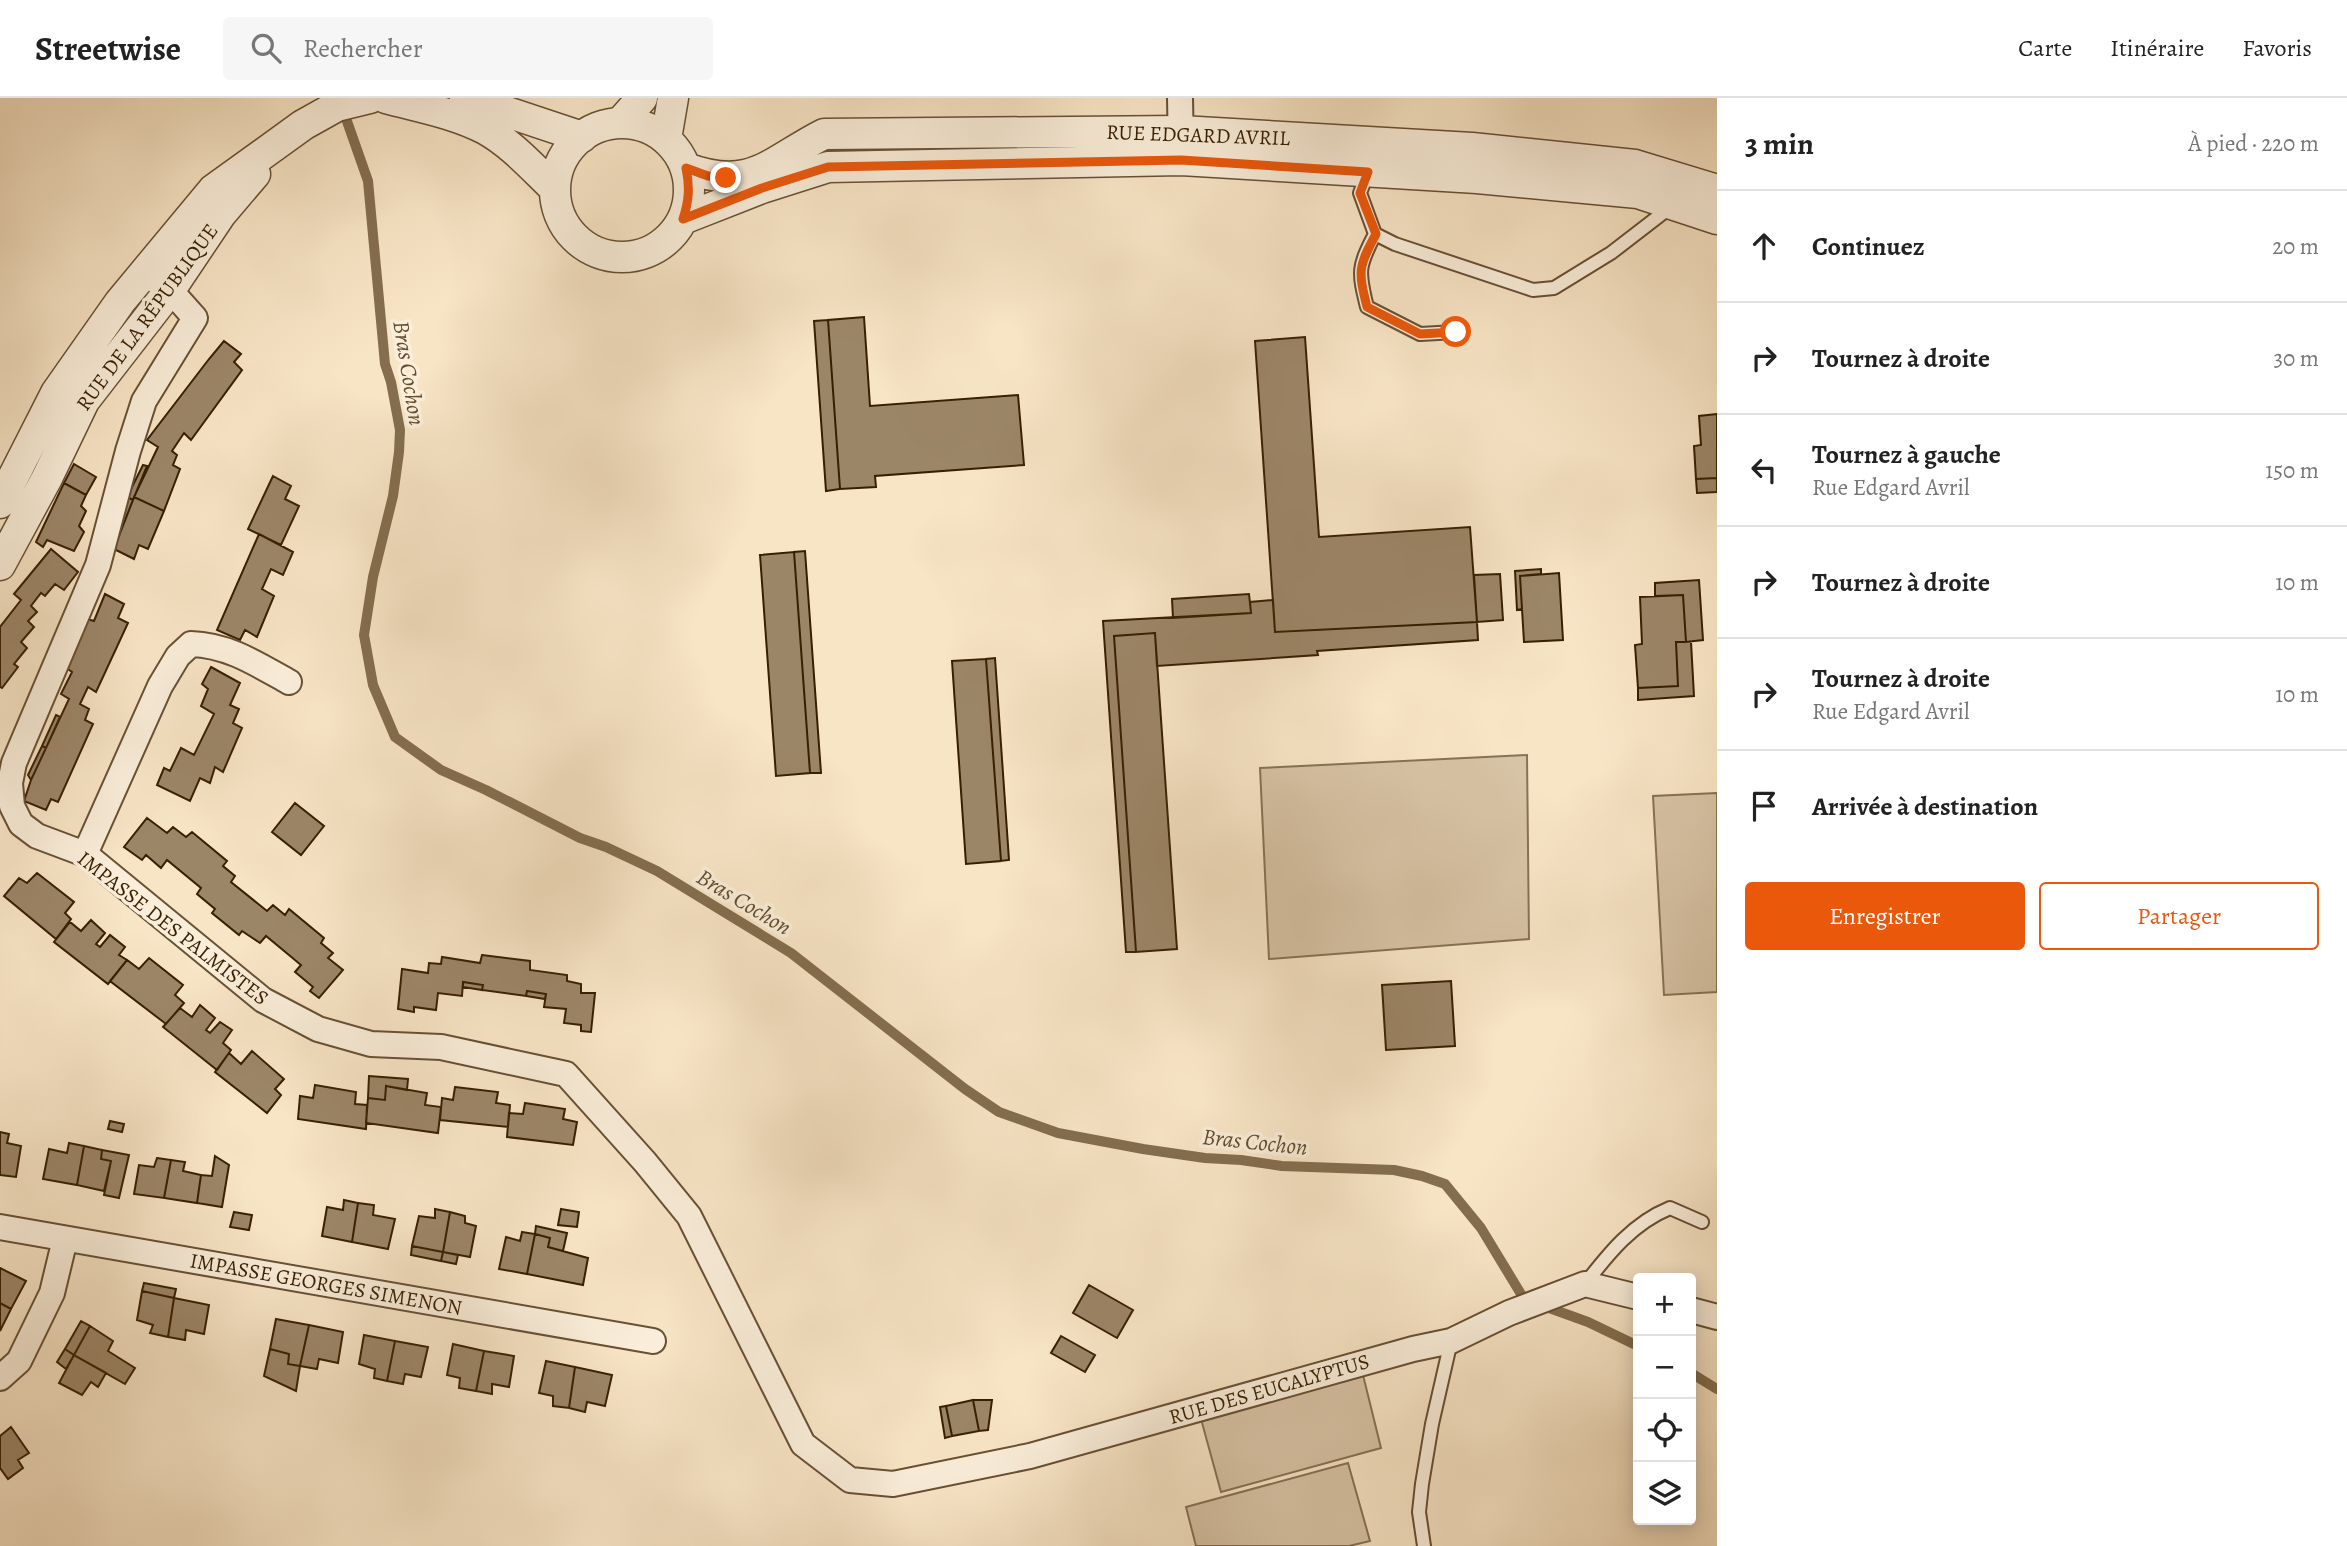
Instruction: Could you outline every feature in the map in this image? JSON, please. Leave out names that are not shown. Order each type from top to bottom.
[{"type":"street","name":"RUE DE LA RÉPUBLIQUE","points":[[0,503],[56,393],[120,302],[213,190],[303,125],[337,106],[370,98]]},
{"type":"street","points":[[386,98],[445,113],[485,129],[513,148],[555,189]]},
{"type":"street","points":[[465,98],[582,136]]},
{"type":"street","points":[[620,123],[642,98]]},
{"type":"street","points":[[666,139],[673,98]]},
{"type":"street","points":[[1180,98],[1181,146]]},
{"type":"street","points":[[620,123],[636,124],[666,139],[678,152],[686,168],[689,194],[683,219],[671,238],[652,251],[630,258],[607,257],[586,247],[569,232],[558,212],[555,189],[559,169],[568,151],[582,136],[600,127],[620,123]]},
{"type":"street","name":"RUE DE LA RÉPUBLIQUE","points":[[0,565],[84,401],[170,290],[221,214],[260,168],[303,125]]},
{"type":"street","name":"RUE EDGARD AVRIL","points":[[686,168],[708,176],[726,178],[749,175],[774,164],[824,134],[1181,146],[1472,148],[1635,164],[1717,190]]},
{"type":"street","name":"RUE EDGARD AVRIL","points":[[683,219],[762,188],[828,167],[1181,146],[1368,172],[1637,192],[1717,219]]},
{"type":"street","name":"IMPASSE DES PALMISTES","points":[[144,273],[170,290],[195,318],[144,401],[98,565],[14,762],[10,783],[12,806],[22,824],[37,836],[85,854],[263,1000],[318,1028],[371,1044],[441,1047],[566,1074],[689,1216],[803,1444],[850,1480],[893,1485]]},
{"type":"street","points":[[85,854],[160,686],[178,656],[191,644],[210,645],[236,653],[289,682]]},
{"type":"street","name":"IMPASSE GEORGES SIMENON","points":[[0,1227],[653,1341]]},
{"type":"street","points":[[0,1378],[19,1361],[52,1293],[65,1239]]},
{"type":"street","points":[[1585,1284],[1633,1296]]},
{"type":"street","name":"RUE DES EUCALYPTUS","points":[[893,1485],[1030,1456],[1413,1349],[1451,1341],[1509,1313],[1585,1284]]},
{"type":"street","points":[[1696,1311],[1717,1317]]},
{"type":"lane","points":[[1368,172],[1360,193],[1376,234],[1533,290],[1554,288],[1611,253],[1674,205]]},
{"type":"lane","points":[[1376,234],[1363,258],[1359,277],[1367,307],[1420,334],[1456,332]]},
{"type":"lane","points":[[1585,1284],[1617,1244],[1654,1214],[1670,1208],[1702,1222]]},
{"type":"lane","points":[[1424,1546],[1419,1513],[1422,1483],[1451,1341]]},
{"type":"shaded area","points":[[1527,755],[1529,939],[1269,959],[1260,768]]},
{"type":"shaded area","points":[[1717,793],[1717,992],[1664,995],[1653,796]]},
{"type":"shaded area","points":[[1363,1375],[1381,1448],[1221,1492],[1201,1419]]},
{"type":"shaded area","points":[[1348,1463],[1370,1541],[1349,1546],[1196,1546],[1186,1507]]},
{"type":"building","points":[[864,317],[870,406],[1018,395],[1024,465],[875,476],[876,487],[840,489],[828,320]]},
{"type":"building","points":[[828,320],[840,489],[826,491],[814,321]]},
{"type":"building","points":[[1305,337],[1319,537],[1470,527],[1477,622],[1275,632],[1255,341]]},
{"type":"building","points":[[224,341],[241,354],[234,362],[242,370],[191,440],[184,433],[172,451],[177,455],[173,465],[180,469],[164,511],[134,497],[158,447],[147,440]]},
{"type":"building","points":[[1717,414],[1717,478],[1696,479],[1694,446],[1701,445],[1699,416]]},
{"type":"building","points":[[74,464],[96,477],[86,495],[64,483]]},
{"type":"building","points":[[143,465],[147,466],[133,500],[127,497]]},
{"type":"building","points":[[273,476],[291,486],[285,499],[299,506],[281,545],[248,529]]},
{"type":"building","points":[[1717,478],[1717,492],[1697,493],[1696,479]]},
{"type":"building","points":[[64,483],[86,495],[81,506],[86,511],[79,526],[84,532],[74,551],[47,540],[43,547],[36,542]]},
{"type":"building","points":[[127,497],[133,500],[122,528],[115,524]]},
{"type":"building","points":[[134,497],[164,511],[148,549],[139,545],[134,559],[114,549]]},
{"type":"building","points":[[259,534],[293,552],[283,575],[271,569],[262,589],[274,596],[257,637],[245,630],[240,640],[217,630]]},
{"type":"building","points":[[51,549],[78,572],[64,590],[55,584],[45,596],[41,593],[31,606],[37,612],[28,621],[34,627],[21,642],[27,648],[14,664],[18,667],[2,688],[0,627],[21,600],[14,594]]},
{"type":"building","points":[[805,551],[821,773],[810,773],[794,552]]},
{"type":"building","points":[[794,552],[810,773],[776,776],[760,555]]},
{"type":"building","points":[[1541,569],[1541,574],[1520,576],[1522,609],[1517,610],[1515,571]]},
{"type":"building","points":[[1559,573],[1563,640],[1524,642],[1520,576]]},
{"type":"building","points":[[1500,574],[1503,620],[1477,622],[1474,575]]},
{"type":"building","points":[[1699,580],[1703,640],[1686,642],[1683,595],[1655,596],[1655,583]]},
{"type":"building","points":[[105,594],[124,604],[118,618],[128,623],[96,692],[88,687],[80,704],[89,709],[85,720],[93,724],[58,802],[51,799],[46,810],[24,801],[69,699],[61,694],[72,672],[65,667],[87,619],[94,621]]},
{"type":"building","points":[[1249,594],[1251,613],[1173,618],[1172,599]]},
{"type":"building","points":[[1683,595],[1686,642],[1676,642],[1678,686],[1638,688],[1635,645],[1642,644],[1640,597]]},
{"type":"building","points":[[1273,600],[1275,632],[1477,622],[1478,640],[1157,666],[1155,633],[1114,636],[1136,952],[1126,952],[1103,621],[1251,613],[1250,602]]},
{"type":"building","points":[[1155,633],[1177,949],[1136,952],[1114,636]]},
{"type":"building","points":[[1676,642],[1691,642],[1694,696],[1638,700],[1638,688],[1678,686]]},
{"type":"building","points":[[995,658],[1009,860],[1001,861],[986,659]]},
{"type":"building","points":[[986,659],[1001,861],[966,864],[952,661]]},
{"type":"building","points":[[211,667],[240,683],[230,705],[239,709],[233,723],[242,728],[223,772],[215,767],[210,783],[200,778],[190,801],[157,785],[164,768],[170,771],[181,748],[194,755],[214,714],[201,706],[208,689],[202,684]]},
{"type":"building","points":[[56,715],[60,717],[46,748],[42,746]]},
{"type":"building","points":[[42,746],[46,748],[31,780],[28,775]]},
{"type":"building","points":[[295,803],[324,826],[301,855],[272,832]]},
{"type":"building","points":[[147,818],[167,833],[173,827],[186,837],[192,832],[227,861],[223,866],[235,876],[231,882],[267,911],[273,905],[285,915],[289,909],[324,938],[321,943],[333,953],[328,958],[343,970],[319,998],[310,991],[313,987],[295,972],[301,965],[266,936],[260,943],[242,931],[239,935],[212,913],[215,909],[197,894],[201,888],[167,860],[161,868],[146,855],[142,860],[124,847]]},
{"type":"building","points":[[37,873],[74,902],[65,913],[71,919],[56,939],[4,896],[19,878],[27,883]]},
{"type":"building","points":[[91,920],[105,933],[96,944],[100,947],[110,935],[125,947],[119,955],[127,960],[108,984],[54,942],[70,922],[81,931]]},
{"type":"building","points":[[482,955],[530,961],[530,970],[567,975],[567,981],[581,984],[581,993],[595,993],[591,1032],[581,1031],[581,1025],[564,1023],[566,1009],[544,1007],[546,994],[527,991],[526,996],[482,990],[483,985],[463,982],[462,996],[438,993],[436,1010],[414,1007],[414,1012],[398,1009],[402,969],[428,973],[429,963],[441,964],[442,957],[480,963]]},
{"type":"building","points":[[149,958],[183,985],[175,995],[184,1003],[166,1024],[110,981],[127,960],[139,969]]},
{"type":"building","points":[[1451,981],[1455,1046],[1386,1050],[1382,985]]},
{"type":"building","points":[[463,982],[483,985],[482,990],[463,987]]},
{"type":"building","points":[[527,991],[546,994],[545,999],[526,996]]},
{"type":"building","points":[[200,1005],[215,1018],[206,1030],[210,1033],[220,1022],[232,1030],[223,1043],[231,1050],[217,1070],[163,1027],[180,1008],[192,1017]]},
{"type":"building","points":[[252,1051],[284,1079],[275,1089],[281,1095],[267,1113],[215,1072],[229,1053],[241,1064]]},
{"type":"building","points":[[369,1076],[408,1079],[407,1090],[386,1086],[385,1100],[368,1098]]},
{"type":"building","points":[[315,1085],[356,1092],[355,1104],[367,1105],[366,1129],[298,1119],[300,1096],[313,1098]]},
{"type":"building","points":[[386,1086],[427,1093],[425,1105],[441,1107],[438,1133],[366,1123],[368,1098],[385,1100]]},
{"type":"building","points":[[455,1087],[498,1092],[496,1103],[510,1105],[508,1127],[440,1120],[442,1098],[453,1100]]},
{"type":"building","points":[[525,1103],[565,1109],[563,1119],[577,1122],[573,1145],[507,1137],[509,1113],[523,1114]]},
{"type":"building","points":[[110,1121],[124,1124],[122,1132],[108,1129]]},
{"type":"building","points":[[0,1132],[9,1134],[7,1143],[21,1146],[16,1177],[0,1175]]},
{"type":"building","points":[[69,1143],[84,1146],[77,1185],[43,1179],[49,1149],[67,1153]]},
{"type":"building","points":[[84,1146],[102,1150],[101,1159],[111,1161],[104,1191],[77,1185]]},
{"type":"building","points":[[102,1150],[129,1155],[119,1198],[104,1195],[111,1161],[101,1159]]},
{"type":"building","points":[[215,1156],[229,1165],[222,1207],[197,1203],[201,1175],[212,1176]]},
{"type":"building","points":[[157,1158],[171,1160],[164,1198],[134,1194],[139,1165],[154,1167]]},
{"type":"building","points":[[171,1160],[185,1162],[183,1171],[201,1175],[197,1203],[164,1198]]},
{"type":"building","points":[[344,1200],[358,1203],[352,1242],[322,1236],[327,1207],[343,1210]]},
{"type":"building","points":[[358,1203],[374,1205],[373,1215],[395,1219],[388,1249],[352,1242]]},
{"type":"building","points":[[435,1209],[450,1212],[443,1252],[412,1246],[419,1216],[435,1218]]},
{"type":"building","points":[[561,1209],[579,1212],[577,1227],[558,1225]]},
{"type":"building","points":[[234,1212],[252,1215],[249,1230],[230,1227]]},
{"type":"building","points":[[450,1212],[465,1216],[465,1223],[476,1226],[470,1257],[443,1252]]},
{"type":"building","points":[[536,1226],[567,1233],[563,1251],[548,1247],[550,1238],[535,1234]]},
{"type":"building","points":[[522,1232],[535,1234],[527,1274],[499,1269],[506,1237],[520,1241]]},
{"type":"building","points":[[535,1234],[550,1238],[548,1247],[588,1258],[583,1285],[527,1274]]},
{"type":"building","points":[[412,1246],[443,1252],[441,1261],[411,1255]]},
{"type":"building","points":[[443,1252],[458,1255],[456,1264],[441,1261]]},
{"type":"building","points":[[0,1268],[26,1281],[11,1309],[0,1303]]},
{"type":"building","points":[[144,1283],[176,1289],[174,1298],[142,1291]]},
{"type":"building","points":[[1089,1285],[1133,1310],[1117,1338],[1073,1313]]},
{"type":"building","points":[[142,1291],[174,1298],[168,1337],[150,1333],[153,1325],[137,1320]]},
{"type":"building","points":[[174,1298],[209,1305],[204,1334],[186,1330],[185,1340],[168,1337]]},
{"type":"building","points":[[0,1303],[11,1309],[0,1331]]},
{"type":"building","points":[[276,1319],[309,1325],[300,1366],[288,1364],[289,1354],[270,1349]]},
{"type":"building","points":[[81,1321],[90,1326],[74,1355],[65,1349]]},
{"type":"building","points":[[309,1325],[343,1332],[338,1363],[319,1359],[317,1369],[300,1366]]},
{"type":"building","points":[[90,1326],[113,1341],[108,1351],[135,1368],[125,1384],[74,1355]]},
{"type":"building","points":[[364,1335],[395,1341],[387,1381],[374,1378],[375,1369],[359,1364]]},
{"type":"building","points":[[1061,1336],[1095,1355],[1085,1372],[1051,1353]]},
{"type":"building","points":[[395,1341],[428,1347],[421,1377],[405,1374],[403,1384],[387,1381]]},
{"type":"building","points":[[453,1344],[484,1351],[476,1391],[459,1388],[460,1378],[447,1375]]},
{"type":"building","points":[[65,1349],[74,1355],[66,1369],[57,1362]]},
{"type":"building","points":[[270,1349],[289,1354],[288,1364],[300,1366],[296,1391],[264,1376]]},
{"type":"building","points":[[484,1351],[514,1356],[509,1387],[492,1384],[492,1394],[476,1391]]},
{"type":"building","points":[[74,1355],[106,1373],[98,1387],[91,1382],[82,1395],[59,1383]]},
{"type":"building","points":[[546,1361],[575,1367],[569,1408],[553,1406],[553,1396],[539,1393]]},
{"type":"building","points":[[575,1367],[612,1375],[605,1406],[587,1402],[585,1412],[569,1408]]},
{"type":"building","points":[[973,1400],[979,1431],[952,1436],[946,1406]]},
{"type":"building","points":[[973,1400],[992,1400],[988,1430],[979,1431]]},
{"type":"building","points":[[946,1406],[952,1436],[945,1438],[940,1407]]},
{"type":"building","points":[[11,1427],[29,1453],[18,1460],[23,1468],[8,1479],[0,1468],[0,1436]]},
{"type":"waterway","name":"Bras Cochon","points":[[342,107],[368,181],[385,364],[400,430],[393,496],[373,577],[364,635],[373,685],[395,737],[441,770],[580,838],[657,871],[791,953],[965,1089],[999,1112],[1058,1133],[1143,1149],[1282,1166],[1394,1170],[1445,1184],[1481,1228],[1524,1299],[1588,1322],[1633,1344]]},
{"type":"waterway","name":"Bras Cochon","points":[[1696,1376],[1717,1389]]},
{"type":"route","points":[[726,178],[708,176],[686,168],[688,203],[683,219],[762,188],[828,167],[1181,160],[1368,172],[1360,193],[1376,234],[1363,258],[1359,277],[1367,307],[1420,334],[1456,332]]}]
